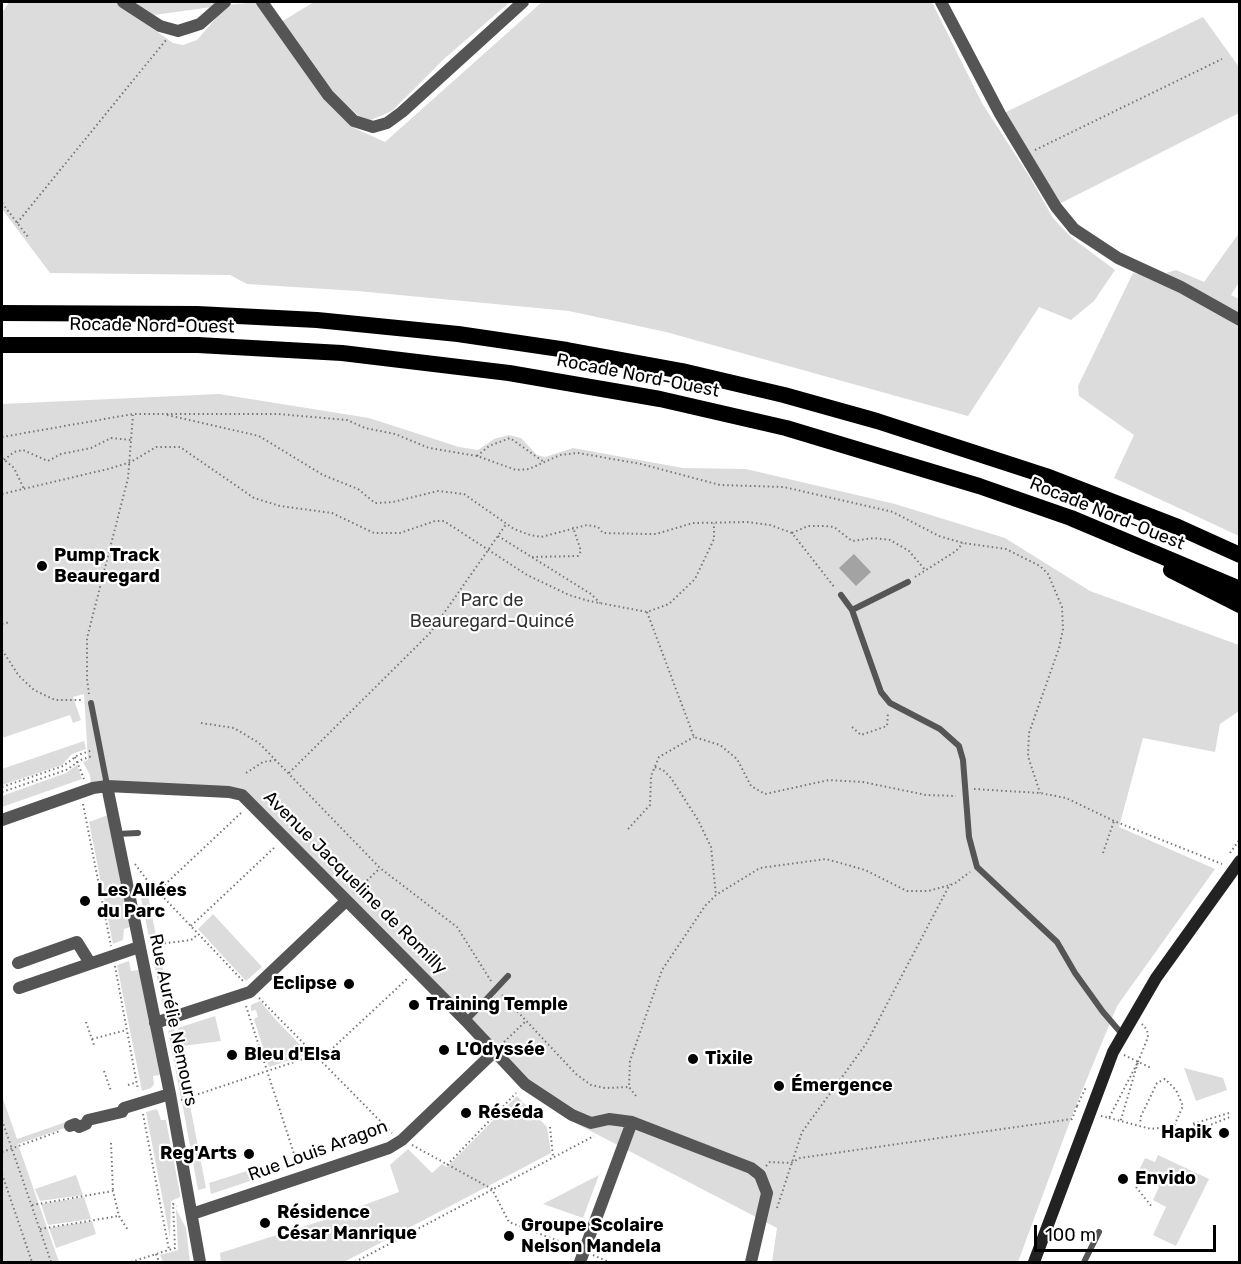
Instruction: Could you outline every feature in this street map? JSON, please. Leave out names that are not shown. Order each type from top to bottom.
[{"type":"highway","name":"Rocade Nord-Ouest","points":[[2,313],[198,314],[317,320],[458,334],[567,350],[682,371],[784,395],[1046,476],[1178,527],[1239,555]]},
{"type":"highway","name":"Rocade Nord-Ouest","points":[[2,345],[198,345],[394,358],[560,381],[660,399],[786,428],[969,482],[1111,534],[1239,589]]},
{"type":"highway","points":[[1111,534],[1168,569],[1239,605]]},
{"type":"main road","points":[[1034,1263],[1094,1113],[1122,1034],[1156,978],[1239,861]]},
{"type":"street","points":[[123,2],[160,26],[178,31],[200,24],[225,2]]},
{"type":"street","points":[[262,2],[327,95],[354,121],[373,127],[387,123],[402,112],[523,2]]},
{"type":"street","points":[[941,2],[990,98],[1056,207],[1085,238],[1239,320]]},
{"type":"street","name":"Avenue Jacqueline de Romilly","points":[[2,820],[93,788],[107,786],[230,792],[242,795],[466,1021],[525,1084],[572,1115],[591,1123],[609,1119],[632,1122],[752,1168],[762,1178]]},
{"type":"street","name":"Rue Aurélie Nemours","points":[[107,786],[171,1099],[200,1263]]},
{"type":"street","points":[[155,1023],[250,992],[346,901]]},
{"type":"street","points":[[18,963],[77,942],[90,963]]},
{"type":"street","points":[[19,988],[139,947]]},
{"type":"street","name":"Rue Louis Aragon","points":[[193,1219],[302,1177],[389,1148],[402,1140],[495,1051]]},
{"type":"street","points":[[70,1126],[75,1124],[79,1127],[86,1124],[88,1120],[104,1114],[109,1116],[122,1112],[124,1107],[171,1099]]},
{"type":"street","points":[[582,1257],[632,1122]]},
{"type":"street","points":[[751,1263],[766,1207],[762,1178]]},
{"type":"lane","points":[[852,610],[908,582]]},
{"type":"lane","points":[[841,595],[852,610],[881,692],[890,703],[940,729],[959,746],[963,759],[969,837],[977,867],[1057,942],[1080,981],[1122,1034]]},
{"type":"lane","points":[[91,702],[107,786]]},
{"type":"lane","points":[[117,837],[138,833]]},
{"type":"lane","points":[[466,1021],[508,976]]},
{"type":"lane","points":[[1084,1263],[1100,1232]]},
{"type":"path","points":[[17,223],[168,38],[178,31]]},
{"type":"path","points":[[1025,156],[1221,59]]},
{"type":"path","points":[[2,203],[28,237]]},
{"type":"path","points":[[2,650],[18,676],[34,690],[55,699],[91,702],[86,654],[90,625],[131,462],[133,414]]},
{"type":"path","points":[[2,437],[133,414],[278,414],[347,420],[374,430],[395,434],[429,448],[477,456],[522,471],[560,455],[578,453],[641,464],[720,485],[784,487],[892,512],[939,536],[963,543],[993,545],[1022,556],[1048,574],[1060,596],[1063,629],[1049,681],[1029,733],[1028,756],[1040,793]]},
{"type":"path","points":[[167,415],[173,419],[215,424],[260,436],[323,475],[358,489],[375,503],[393,502],[438,491],[464,494],[522,533],[541,537],[573,527],[593,525],[609,533],[656,534],[693,523],[747,522],[770,525],[792,533],[841,595]]},
{"type":"path","points":[[24,490],[14,468],[3,459],[14,452],[23,450],[48,461],[61,454],[91,448],[111,438],[133,440]]},
{"type":"path","points":[[477,456],[489,446],[510,438],[544,462]]},
{"type":"path","points":[[2,494],[131,462],[156,447],[180,447],[254,498],[280,506],[332,513],[374,533],[400,533],[435,521],[444,521],[527,576],[570,595],[647,612],[669,604],[695,579],[714,539],[714,524]]},
{"type":"path","points":[[288,773],[430,633],[507,523]]},
{"type":"path","points":[[792,533],[808,526],[825,526],[834,527],[852,541],[874,538],[890,540],[909,551],[926,571]]},
{"type":"path","points":[[532,557],[578,556],[581,551],[573,527]]},
{"type":"path","points":[[498,536],[591,594],[600,603]]},
{"type":"path","points":[[908,582],[956,551],[963,543]]},
{"type":"path","points":[[647,612],[694,737]]},
{"type":"path","points":[[2,624],[10,622]]},
{"type":"path","points":[[852,727],[861,735],[887,726],[890,703]]},
{"type":"path","points":[[201,723],[234,728],[259,743],[380,868],[346,901]]},
{"type":"path","points":[[628,829],[650,805],[651,776],[659,757],[694,737],[720,746],[729,752],[737,759],[751,786],[765,794],[829,780],[863,782],[926,795],[1040,793],[1087,806],[1114,821],[1222,864]]},
{"type":"path","points":[[2,787],[63,766],[75,757],[100,751]]},
{"type":"path","points":[[2,792],[66,770],[100,751]]},
{"type":"path","points":[[75,757],[85,780],[92,778],[93,788]]},
{"type":"path","points":[[246,773],[263,762],[275,760]]},
{"type":"path","points":[[655,767],[663,770],[670,778],[698,820],[711,847],[716,895]]},
{"type":"path","points":[[80,793],[169,1250]]},
{"type":"path","points":[[158,891],[228,827],[248,802]]},
{"type":"path","points":[[1103,854],[1114,821]]},
{"type":"path","points":[[117,837],[158,891],[250,992],[389,1131],[492,1189],[509,1222],[582,1257],[609,1263]]},
{"type":"path","points":[[191,926],[285,838]]},
{"type":"path","points":[[636,1096],[629,1087],[630,1061],[662,970],[705,906],[716,895],[760,868],[826,859],[865,870],[907,891],[928,891],[951,884],[977,867]]},
{"type":"path","points":[[790,1163],[802,1132],[866,1044],[951,884]]},
{"type":"path","points":[[139,947],[191,940],[198,934]]},
{"type":"path","points":[[320,1060],[417,971]]},
{"type":"path","points":[[250,992],[246,1006],[302,1177]]},
{"type":"path","points":[[495,1051],[526,1021]]},
{"type":"path","points":[[86,1023],[94,1045]]},
{"type":"path","points":[[1109,1118],[1148,1037],[1147,1030],[1140,1023]]},
{"type":"path","points":[[92,1039],[127,1030]]},
{"type":"path","points":[[171,1099],[266,1072],[315,1055]]},
{"type":"path","points":[[1136,1061],[1151,1068]]},
{"type":"path","points":[[1120,1123],[1136,1061]]},
{"type":"path","points":[[104,1071],[111,1091]]},
{"type":"path","points":[[762,1178],[770,1162],[790,1163],[800,1158],[1072,1119],[1077,1106],[1132,1126],[1140,1124],[1151,1129],[1174,1126],[1183,1106],[1176,1090],[1165,1079],[1157,1083],[1141,1116],[1140,1124]]},
{"type":"path","points":[[128,1085],[137,1082]]},
{"type":"path","points":[[447,1165],[525,1084]]},
{"type":"path","points":[[1230,1115],[1205,1127],[1192,1124],[1203,1123],[1230,1115]]},
{"type":"path","points":[[2,1120],[51,1263]]},
{"type":"path","points":[[2,1152],[70,1126]]},
{"type":"path","points":[[550,1127],[553,1157]]},
{"type":"path","points":[[356,1263],[364,1261],[492,1189],[595,1135]]},
{"type":"path","points":[[111,1143],[113,1191],[119,1216],[128,1230]]},
{"type":"path","points":[[2,1174],[32,1263]]},
{"type":"path","points":[[1136,1187],[1152,1207]]},
{"type":"path","points":[[32,1204],[113,1191]]},
{"type":"path","points":[[131,1263],[175,1248],[173,1204],[176,1203],[185,1221],[193,1219]]},
{"type":"path","points":[[40,1229],[119,1216]]},
{"type":"path","points":[[156,1254],[159,1263]]},
{"type":"green space","points":[[9,2],[116,2],[173,43],[183,45],[197,40],[227,5],[258,2],[324,98],[354,128],[385,142],[542,2],[932,2],[982,103],[1053,218],[1072,238],[1115,270],[1094,301],[1071,320],[1039,307],[968,416],[666,332],[569,311],[357,291],[247,284],[230,275],[50,273],[2,209],[2,13]]},
{"type":"green space","points":[[133,2],[216,2],[212,7],[154,15]]},
{"type":"green space","points":[[314,2],[510,2],[445,58],[392,111],[371,120],[360,117],[331,92],[281,22]]},
{"type":"green space","points":[[1203,17],[1239,67],[1239,113],[1059,204],[1004,113]]},
{"type":"green space","points":[[1239,233],[1239,282],[1231,295],[1239,299],[1239,315],[1166,273],[1176,270],[1204,282]]},
{"type":"green space","points":[[1133,273],[1148,276],[1239,325],[1239,536],[1114,478],[1134,435],[1079,396],[1078,386]]},
{"type":"green space","name":"Parc de Beauregard-Quincé","points":[[219,394],[369,418],[459,447],[478,450],[494,439],[509,435],[521,438],[537,455],[545,457],[573,448],[683,468],[746,469],[895,504],[1005,538],[1090,591],[1239,645],[1239,711],[1220,724],[1215,752],[1143,738],[1119,827],[1215,869],[1117,1006],[1073,1113],[1018,1262],[772,1262],[777,1228],[579,1125],[494,1055],[244,798],[91,788],[90,775],[83,762],[88,760],[84,694],[73,697],[81,720],[73,723],[70,715],[2,738],[2,404]]},
{"type":"green space","points":[[84,741],[86,749],[72,754],[62,765],[2,785],[2,769]]},
{"type":"green space","points":[[77,765],[82,779],[2,807],[2,796],[66,773]]},
{"type":"green space","points":[[108,815],[130,927],[124,929],[123,940],[113,944],[89,822]]},
{"type":"green space","points":[[143,882],[146,885],[156,936],[149,937],[138,883]]},
{"type":"green space","points":[[213,914],[262,967],[246,981],[198,929]]},
{"type":"green space","points":[[160,955],[170,1005],[163,1007],[153,957]]},
{"type":"green space","points":[[129,961],[131,971],[139,970],[160,1075],[153,1076],[154,1084],[151,1088],[142,1091],[117,965]]},
{"type":"green space","points":[[260,1001],[309,1054],[269,1067],[254,1019],[258,1017],[256,1010],[251,1011],[251,1005]]},
{"type":"green space","points":[[215,1016],[221,1041],[183,1046],[180,1043],[178,1028]]},
{"type":"green space","points":[[174,1029],[188,1096],[181,1098],[168,1031]]},
{"type":"green space","points":[[1184,1068],[1223,1078],[1227,1090],[1196,1101]]},
{"type":"green space","points":[[2,1096],[17,1139],[66,1122],[68,1127],[18,1144],[59,1262],[2,1262]]},
{"type":"green space","points":[[517,1096],[547,1127],[551,1153],[344,1262],[221,1262],[220,1253],[324,1220],[399,1192],[390,1165],[408,1149],[432,1173],[442,1164],[447,1167]]},
{"type":"green space","points":[[189,1100],[206,1188],[198,1190],[182,1102]]},
{"type":"green space","points":[[157,1109],[161,1120],[166,1120],[180,1194],[180,1197],[171,1201],[170,1238],[146,1112]]},
{"type":"green space","points":[[1158,1155],[1209,1179],[1176,1246],[1153,1235],[1166,1207],[1153,1200],[1159,1187],[1144,1178],[1143,1172],[1139,1170],[1145,1158],[1155,1162]]},
{"type":"green space","points":[[280,1163],[283,1170],[211,1194],[209,1183],[266,1165],[267,1167]]},
{"type":"green space","points":[[76,1175],[83,1195],[40,1201],[35,1189]]},
{"type":"green space","points":[[599,1175],[583,1218],[543,1204]]},
{"type":"green space","points":[[84,1197],[91,1219],[48,1225],[41,1204]]},
{"type":"green space","points":[[176,1209],[186,1228],[190,1262],[163,1262],[160,1255],[178,1250]]},
{"type":"green space","points":[[92,1221],[96,1234],[56,1248],[49,1228]]},
{"type":"shaded area","points":[[854,554],[871,572],[856,586],[839,568]]},
{"type":"place","name":"Pump Track Beauregard","points":[[42,566]]},
{"type":"place","name":"Les Allées du Parc","points":[[85,901]]},
{"type":"place","name":"Eclipse","points":[[349,984]]},
{"type":"place","name":"Training Temple","points":[[414,1005]]},
{"type":"place","name":"L'Odyssée","points":[[444,1050]]},
{"type":"place","name":"Bleu d'Elsa","points":[[232,1055]]},
{"type":"place","name":"Tixile","points":[[693,1059]]},
{"type":"place","name":"Émergence","points":[[779,1086]]},
{"type":"place","name":"Réséda","points":[[466,1113]]},
{"type":"place","name":"Hapik","points":[[1224,1133]]},
{"type":"place","name":"Reg'Arts","points":[[249,1154]]},
{"type":"place","name":"Envido","points":[[1123,1179]]},
{"type":"place","name":"Résidence César Manrique","points":[[265,1223]]},
{"type":"place","name":"Groupe Scolaire Nelson Mandela","points":[[509,1236]]}]
